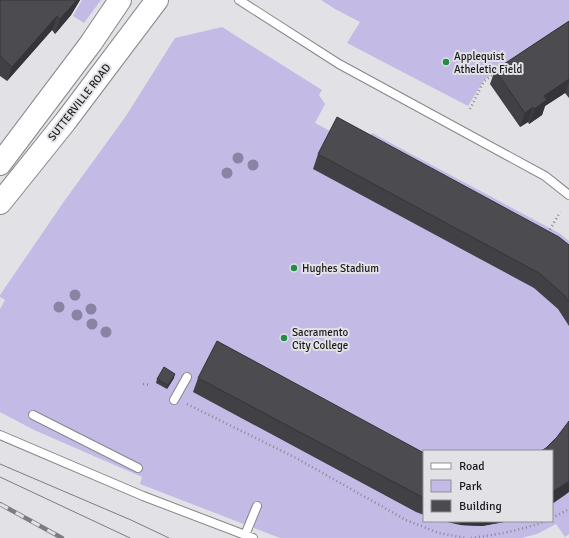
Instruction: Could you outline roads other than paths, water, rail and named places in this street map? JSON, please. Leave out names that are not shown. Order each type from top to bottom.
[{"type":"main road","points":[[0,164],[91,42],[120,0]]},
{"type":"main road","name":"SUTTERVILLE ROAD","points":[[0,203],[157,0]]},
{"type":"lane","points":[[239,0],[339,64],[545,176],[569,194]]},
{"type":"lane","points":[[174,400],[187,377]]},
{"type":"lane","points":[[33,415],[138,468]]},
{"type":"lane","points":[[0,434],[137,494],[253,538]]},
{"type":"lane","points":[[245,535],[257,506]]},
{"type":"tram line","points":[[0,464],[131,520],[169,538]]},
{"type":"tram line","points":[[0,477],[130,538]]},
{"type":"railway","points":[[0,504],[62,538]]},
{"type":"place","name":"Applequist Atheletic Field","points":[[446,62]]},
{"type":"place","name":"Hughes Stadium","points":[[294,268]]},
{"type":"place","name":"Sacramento City College","points":[[284,338]]}]
